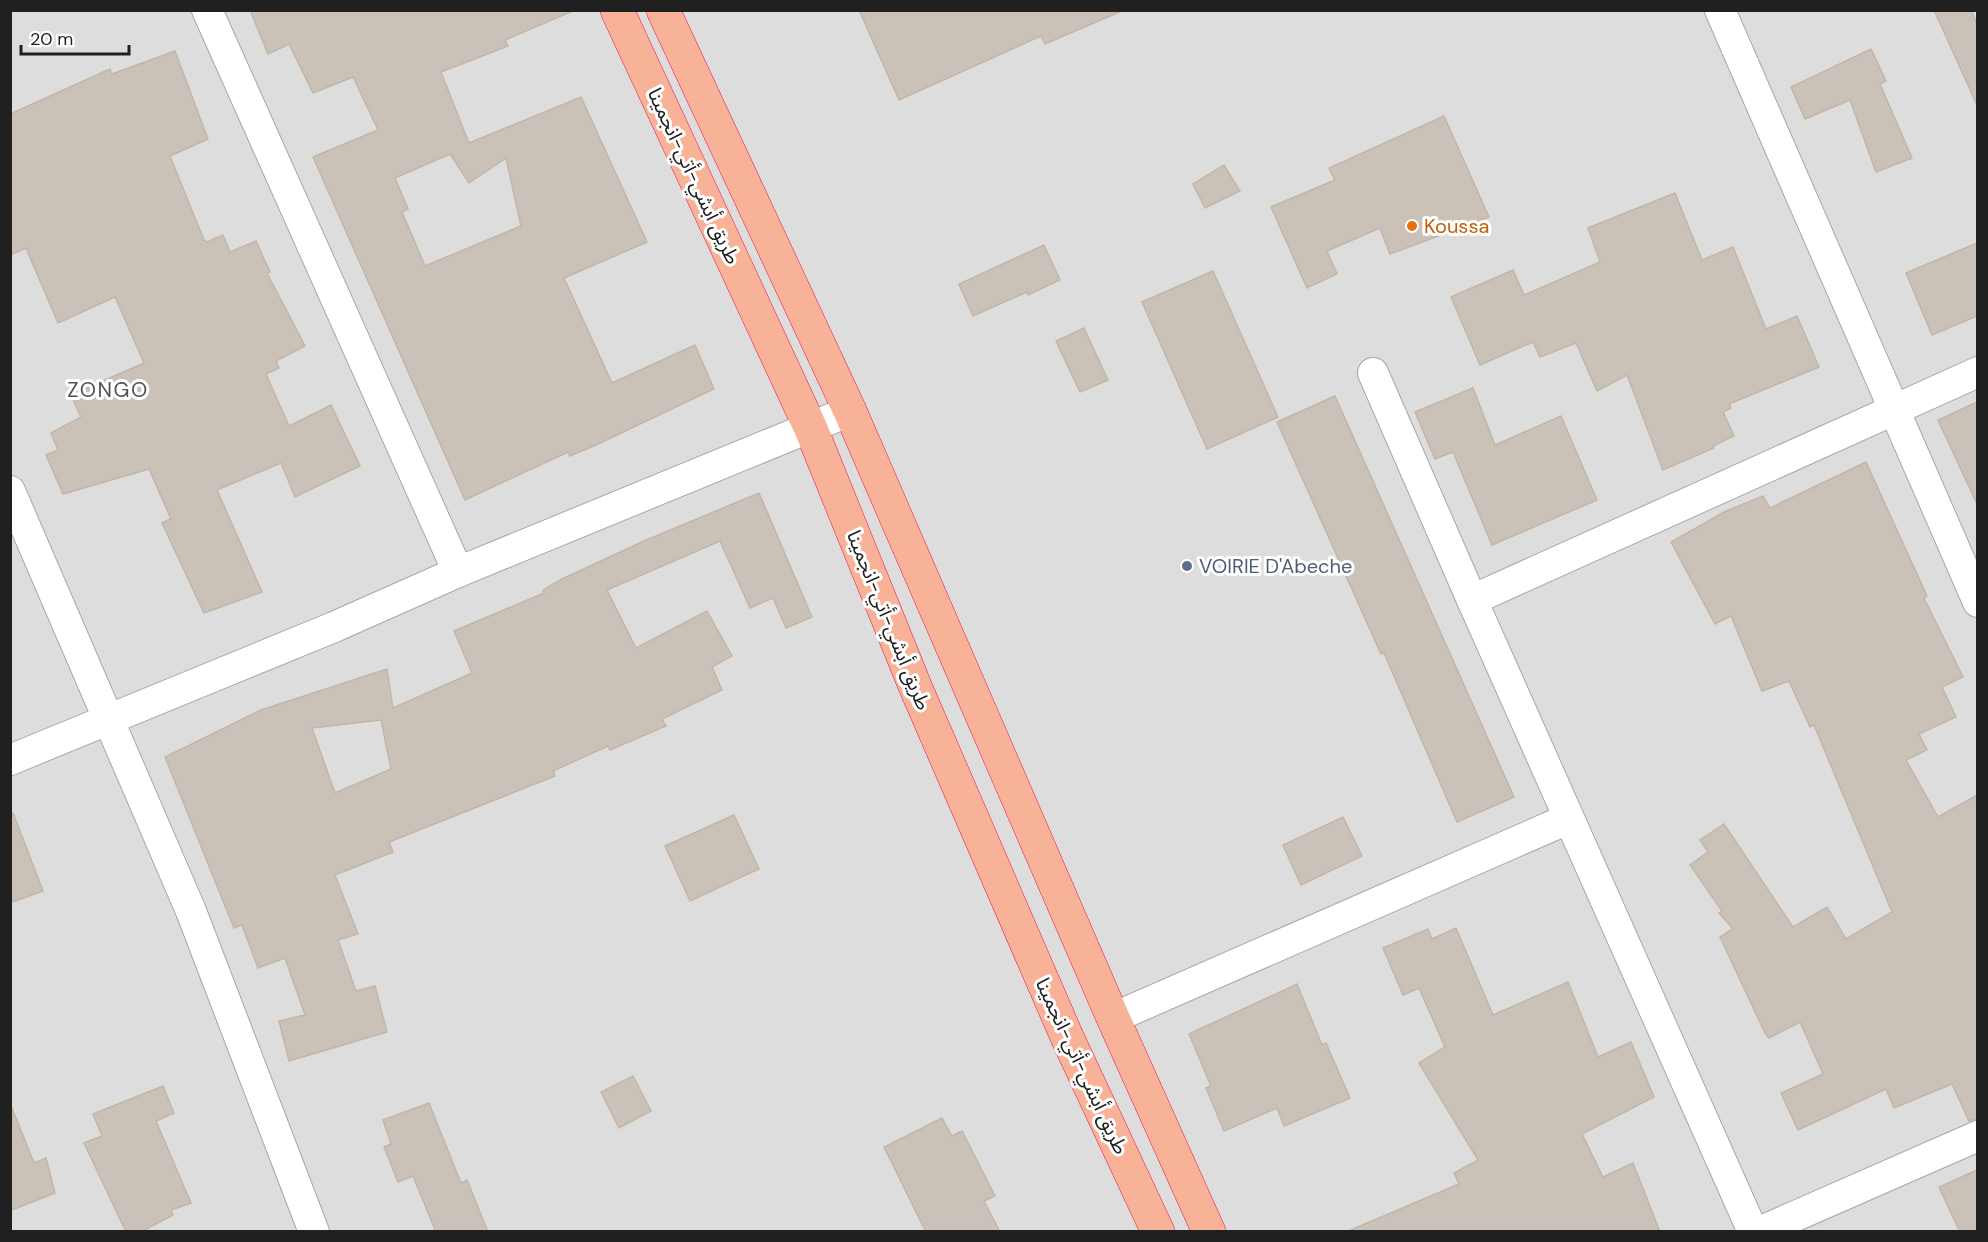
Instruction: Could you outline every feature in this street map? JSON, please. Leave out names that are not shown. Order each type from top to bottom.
[{"type":"highway","name":"طريق أبشي-أتي-انجمينا","points":[[617,10],[811,429],[915,686],[1067,1037],[1158,1232]]},
{"type":"highway","points":[[663,10],[850,411],[959,667],[1209,1232]]},
{"type":"highway","points":[[915,686],[959,667]]},
{"type":"street","points":[[207,10],[458,572]]},
{"type":"street","points":[[1720,10],[1977,602]]},
{"type":"street","points":[[1472,600],[1977,372]]},
{"type":"street","points":[[1372,374],[1753,1232]]},
{"type":"street","points":[[10,759],[334,627],[458,572],[811,429],[850,411]]},
{"type":"street","points":[[10,491],[191,911],[314,1232]]},
{"type":"street","points":[[1113,1018],[1568,819]]},
{"type":"street","points":[[1759,1232],[1977,1136]]},
{"type":"shaded area","points":[[11,11],[1977,11],[1977,1231],[11,1231]]},
{"type":"building","points":[[250,10],[575,10],[505,40],[508,46],[441,72],[469,143],[581,97],[647,242],[564,278],[612,383],[695,345],[714,389],[596,445],[570,456],[568,452],[465,500],[313,157],[378,130],[353,77],[313,93],[289,44],[268,54]],"holes":[[[450,154],[469,183],[506,158],[521,226],[425,266],[402,212],[408,209],[395,178]]]},
{"type":"building","points":[[859,10],[1124,10],[1045,44],[1041,36],[899,100]]},
{"type":"building","points":[[1934,10],[1971,10],[1977,24],[1977,105]]},
{"type":"building","points":[[1871,49],[1886,81],[1880,84],[1912,158],[1876,172],[1850,100],[1805,119],[1791,87]]},
{"type":"building","points":[[175,51],[208,139],[170,156],[204,240],[207,242],[223,235],[230,252],[256,241],[270,272],[267,273],[305,346],[276,361],[279,368],[266,374],[289,426],[331,405],[360,466],[295,497],[281,463],[217,490],[262,592],[204,613],[162,523],[171,519],[149,469],[63,494],[46,455],[58,450],[51,433],[81,417],[71,395],[144,363],[115,297],[58,323],[26,248],[10,255],[10,114],[110,69],[112,74]]},
{"type":"building","points":[[1444,116],[1489,217],[1390,254],[1380,228],[1327,251],[1337,274],[1307,288],[1271,207],[1335,180],[1329,168]]},
{"type":"building","points":[[1224,165],[1240,191],[1205,208],[1193,184]]},
{"type":"building","points":[[1675,193],[1702,260],[1733,247],[1766,329],[1797,316],[1819,367],[1729,404],[1731,408],[1723,412],[1734,436],[1713,446],[1714,448],[1663,470],[1627,375],[1597,391],[1576,343],[1540,357],[1533,342],[1480,365],[1451,297],[1513,270],[1524,295],[1600,262],[1588,228]]},
{"type":"building","points":[[1977,243],[1977,316],[1932,335],[1906,273]]},
{"type":"building","points":[[1044,245],[1060,280],[973,316],[959,284]]},
{"type":"building","points":[[1213,271],[1278,417],[1207,449],[1142,302]]},
{"type":"building","points":[[1084,328],[1108,380],[1080,392],[1056,341]]},
{"type":"building","points":[[1473,388],[1495,445],[1561,416],[1597,500],[1492,545],[1453,452],[1435,459],[1415,412]]},
{"type":"building","points":[[1335,396],[1514,797],[1457,822],[1384,653],[1381,654],[1277,422]]},
{"type":"building","points":[[1977,402],[1977,504],[1938,420]]},
{"type":"building","points":[[1866,462],[1927,596],[1924,598],[1963,677],[1942,687],[1956,717],[1919,734],[1927,750],[1906,760],[1938,817],[1977,795],[1977,1119],[1969,1121],[1952,1084],[1894,1108],[1886,1089],[1798,1130],[1781,1093],[1823,1074],[1800,1022],[1769,1038],[1765,1033],[1720,937],[1733,929],[1719,913],[1722,911],[1690,865],[1708,852],[1700,840],[1724,824],[1793,927],[1827,907],[1846,939],[1892,912],[1814,725],[1810,727],[1789,681],[1762,691],[1731,616],[1715,624],[1671,542],[1724,512],[1763,496],[1770,508]]},
{"type":"building","points":[[759,493],[812,617],[786,628],[773,598],[750,608],[720,541],[607,590],[636,648],[707,611],[732,656],[712,667],[722,690],[662,719],[666,726],[610,750],[608,746],[553,771],[555,776],[389,842],[393,852],[335,875],[358,934],[338,940],[356,991],[375,986],[387,1032],[289,1061],[279,1021],[305,1015],[285,958],[258,968],[242,925],[234,928],[165,757],[261,710],[387,669],[393,708],[472,673],[454,631],[544,593],[543,590],[562,579],[644,541]],"holes":[[[381,720],[391,769],[335,793],[312,728]]]},
{"type":"building","points":[[13,813],[43,891],[10,903],[10,814]]},
{"type":"building","points":[[734,815],[759,869],[690,901],[665,846]]},
{"type":"building","points":[[1343,817],[1362,856],[1301,885],[1283,845]]},
{"type":"building","points":[[1456,928],[1493,1015],[1568,982],[1598,1057],[1631,1042],[1654,1097],[1582,1134],[1603,1177],[1633,1163],[1660,1232],[1346,1232],[1459,1184],[1454,1173],[1478,1160],[1419,1063],[1445,1047],[1419,988],[1403,995],[1383,948],[1428,929],[1432,939]]},
{"type":"building","points":[[1297,984],[1322,1045],[1326,1043],[1350,1098],[1284,1126],[1277,1108],[1224,1131],[1206,1088],[1211,1086],[1189,1034]]},
{"type":"building","points":[[633,1076],[651,1111],[619,1128],[601,1092]]},
{"type":"building","points":[[163,1086],[174,1113],[156,1121],[191,1203],[171,1210],[173,1215],[141,1232],[126,1232],[84,1143],[102,1136],[93,1114]]},
{"type":"building","points":[[429,1103],[461,1183],[467,1180],[488,1232],[436,1232],[413,1176],[398,1182],[384,1147],[391,1144],[383,1120]]},
{"type":"building","points":[[12,1108],[34,1163],[46,1158],[55,1193],[10,1211]]},
{"type":"building","points":[[942,1118],[952,1136],[962,1131],[995,1196],[984,1201],[1000,1232],[926,1232],[884,1147]]},
{"type":"building","points":[[1977,1170],[1977,1232],[1960,1232],[1939,1187]]},
{"type":"place","name":"Koussa","points":[[1412,226]]},
{"type":"place","name":"VOIRIE D'Abeche","points":[[1187,566]]},
{"type":"district","name":"ZONGO","points":[[108,390]]}]
